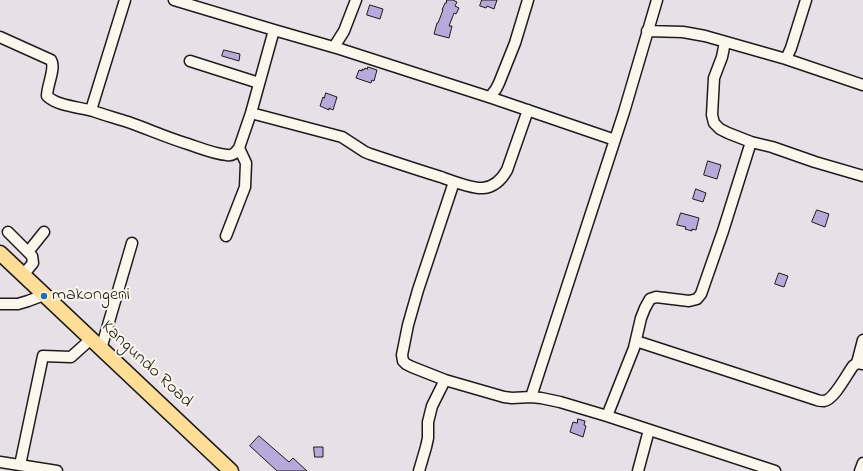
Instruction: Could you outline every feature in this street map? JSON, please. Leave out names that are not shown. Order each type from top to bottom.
[{"type":"highway","name":"Kangundo Road","points":[[0,253],[231,471]]},
{"type":"street","points":[[90,110],[125,0]]},
{"type":"street","points":[[174,0],[334,47],[490,97],[615,140]]},
{"type":"street","points":[[334,47],[344,31],[356,0]]},
{"type":"street","points":[[490,97],[499,83],[515,43],[528,0]]},
{"type":"street","points":[[532,397],[615,140],[657,0]]},
{"type":"street","points":[[786,59],[791,48],[806,0]]},
{"type":"street","points":[[0,37],[51,60],[53,66],[47,90],[47,96],[51,99],[127,122],[174,140],[226,155],[232,155],[239,148],[251,112],[274,30]]},
{"type":"street","points":[[648,31],[683,32],[705,36],[786,59],[863,85]]},
{"type":"street","points":[[725,42],[722,57],[714,78],[712,115],[714,124],[728,133],[751,142],[772,146],[815,162],[863,176]]},
{"type":"street","points":[[190,61],[259,83]]},
{"type":"street","points":[[251,112],[342,137],[370,154],[454,182],[482,188],[498,182],[507,170],[528,110]]},
{"type":"street","points":[[607,416],[636,341],[641,318],[650,299],[656,297],[689,302],[697,299],[701,294],[723,231],[751,142]]},
{"type":"street","points":[[226,236],[245,187],[246,163],[239,148]]},
{"type":"street","points":[[454,182],[408,325],[402,355],[403,361],[406,364],[445,380],[504,397],[532,397],[560,402],[775,471]]},
{"type":"street","points":[[8,232],[32,256],[33,263],[23,275]]},
{"type":"street","points":[[28,252],[44,232]]},
{"type":"street","points":[[20,466],[43,356],[71,357],[96,344],[132,243]]},
{"type":"street","points":[[0,304],[18,304],[44,295]]},
{"type":"street","points":[[636,341],[824,401],[829,399],[853,366],[860,363],[863,340]]},
{"type":"street","points":[[419,471],[428,438],[428,422],[432,406],[445,380]]},
{"type":"street","points":[[638,471],[649,430]]},
{"type":"street","points":[[0,462],[57,471]]},
{"type":"street","points":[[860,471],[863,463]]},
{"type":"building","points":[[447,0],[457,2],[455,6],[459,8],[456,14],[454,13],[449,26],[452,26],[449,38],[434,34]]},
{"type":"building","points":[[482,0],[497,0],[494,9],[487,6],[486,8],[480,6]]},
{"type":"building","points":[[370,5],[383,9],[380,19],[367,15]]},
{"type":"building","points":[[224,50],[240,54],[239,61],[222,56]]},
{"type":"building","points":[[368,67],[377,70],[374,81],[372,80],[371,83],[356,78],[359,70],[362,71],[362,69],[367,69]]},
{"type":"building","points":[[326,93],[337,97],[333,110],[320,106]]},
{"type":"building","points":[[708,161],[721,165],[717,179],[704,175]]},
{"type":"building","points":[[696,189],[706,193],[703,202],[693,199]]},
{"type":"building","points":[[817,210],[829,214],[825,227],[812,222]]},
{"type":"building","points":[[681,213],[699,218],[696,230],[692,229],[692,231],[685,229],[686,227],[677,225]]},
{"type":"building","points":[[779,273],[788,276],[784,287],[775,284]]},
{"type":"building","points":[[578,419],[585,421],[584,425],[586,426],[583,437],[570,432],[573,422],[577,423]]},
{"type":"building","points":[[259,436],[289,462],[293,458],[307,471],[277,471],[250,446]]},
{"type":"building","points":[[314,447],[323,447],[323,457],[315,457]]},
{"type":"place","name":"makongeni","points":[[44,296]]}]
